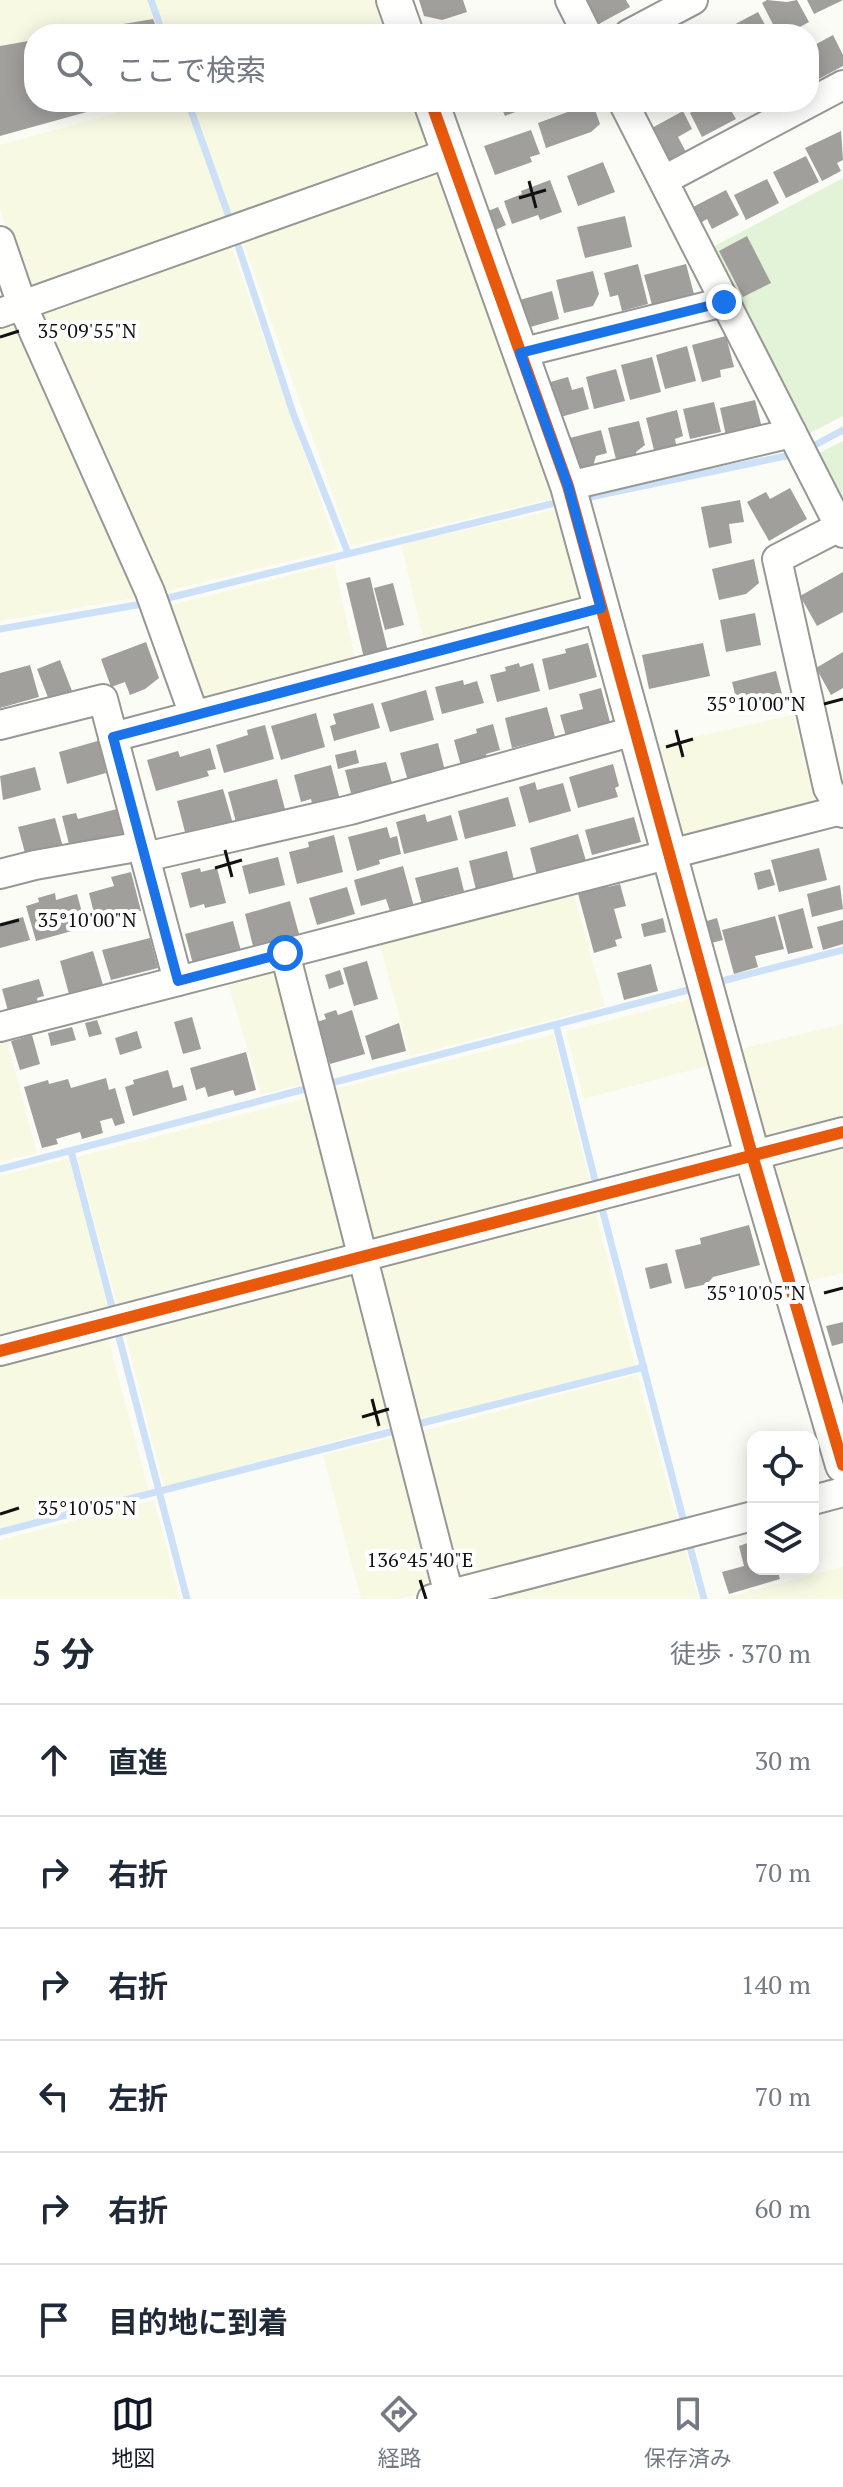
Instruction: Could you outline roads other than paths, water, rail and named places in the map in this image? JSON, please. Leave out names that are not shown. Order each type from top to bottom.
[{"type":"street","points":[[394,0],[402,24]]},
{"type":"street","points":[[570,0],[582,24]]},
{"type":"street","points":[[648,24],[693,0]]},
{"type":"street","points":[[819,102],[841,91]]},
{"type":"street","points":[[435,112],[568,486],[752,1155],[843,1465]]},
{"type":"street","points":[[0,1027],[842,812],[828,788],[777,559],[842,528],[628,112]]},
{"type":"street","points":[[664,180],[799,112]]},
{"type":"street","points":[[11,309],[449,153]]},
{"type":"street","points":[[0,241],[11,309],[150,592],[194,715]]},
{"type":"street","points":[[520,353],[724,302]]},
{"type":"street","points":[[568,486],[792,433]]},
{"type":"street","points":[[113,737],[601,608]]},
{"type":"street","points":[[0,725],[103,699],[178,981]]},
{"type":"street","points":[[0,874],[35,865],[144,852],[350,810],[634,731]]},
{"type":"street","points":[[285,953],[363,1256],[443,1598],[747,1518]]},
{"type":"street","points":[[0,1351],[843,1132]]},
{"type":"street","points":[[819,1498],[843,1492]]},
{"type":"waterway","points":[[151,0],[159,24]]},
{"type":"waterway","points":[[192,112],[228,214]]},
{"type":"waterway","points":[[238,245],[293,413],[348,553]]},
{"type":"waterway","points":[[815,445],[843,430]]},
{"type":"waterway","points":[[590,497],[786,456]]},
{"type":"waterway","points":[[164,599],[551,504]]},
{"type":"waterway","points":[[0,629],[142,604]]},
{"type":"waterway","points":[[722,981],[843,950]]},
{"type":"waterway","points":[[331,1083],[688,990]]},
{"type":"waterway","points":[[556,1025],[595,1180]]},
{"type":"waterway","points":[[0,1169],[305,1089]]},
{"type":"waterway","points":[[71,1151],[112,1307]]},
{"type":"waterway","points":[[603,1212],[684,1522]]},
{"type":"waterway","points":[[118,1333],[187,1599]]},
{"type":"waterway","points":[[418,1424],[644,1367]]},
{"type":"waterway","points":[[0,1532],[394,1431]]},
{"type":"waterway","points":[[689,1543],[704,1599]]}]
